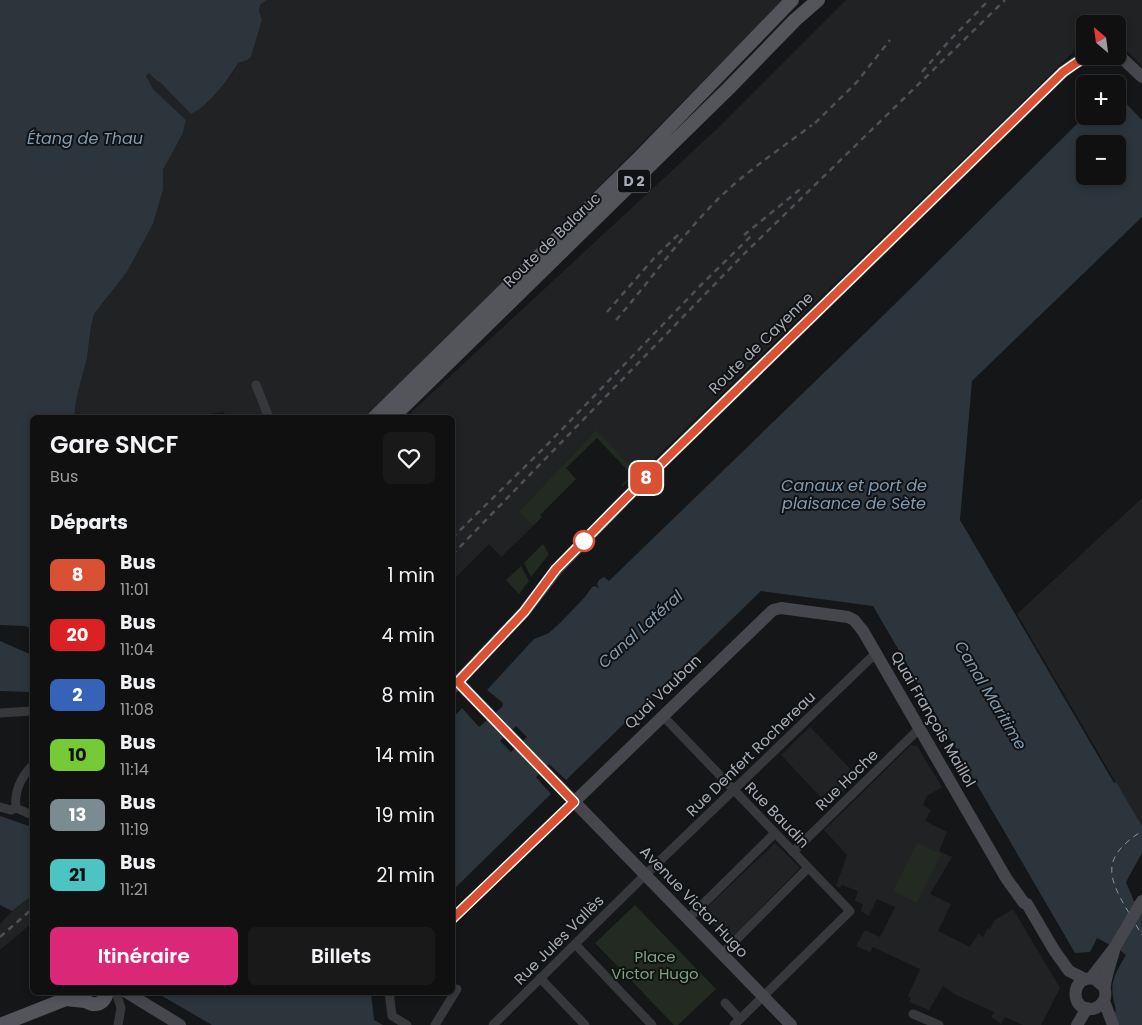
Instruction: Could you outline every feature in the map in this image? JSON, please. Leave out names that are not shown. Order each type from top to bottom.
[{"type":"main road","name":"Route de Balaruc","points":[[377,415],[638,159],[792,0]]},
{"type":"main road","name":"Route de Balaruc","points":[[395,415],[729,88],[795,20],[818,0]]},
{"type":"main road","points":[[1126,62],[1142,77]]},
{"type":"main road","name":"Route de Cayenne","points":[[455,685],[524,612],[556,569],[626,498],[1063,72],[1076,64]]},
{"type":"main road","name":"Quai François Maillol","points":[[777,608],[850,618],[863,631],[1006,878],[1024,903],[1027,904],[1054,950],[1070,971],[1088,978]]},
{"type":"main road","name":"Quai Vauban","points":[[574,802],[761,620],[777,608]]},
{"type":"main road","name":"Avenue Victor Hugo","points":[[455,685],[486,711],[791,1025]]},
{"type":"main road","points":[[1112,1023],[1095,1006],[1082,1006],[1076,998],[1076,988],[1082,981],[1088,978],[1115,947],[1141,902]]},
{"type":"main road","name":"Quai François Maillol","points":[[1024,903],[1023,906],[1059,968],[1076,988]]},
{"type":"main road","points":[[1104,987],[1115,947]]},
{"type":"main road","points":[[1077,1025],[1106,996],[1104,987],[1099,980],[1088,978]]},
{"type":"main road","points":[[1,1023],[51,995]]},
{"type":"main road","points":[[1,1023],[66,999],[83,997],[92,1004],[97,1004],[115,995]]},
{"type":"main road","points":[[119,995],[180,1025]]},
{"type":"street","points":[[256,385],[268,415]]},
{"type":"street","name":"Rue Denfert Rochereau","points":[[645,875],[876,653]]},
{"type":"street","points":[[0,713],[30,711]]},
{"type":"street","name":"Rue Baudin","points":[[663,716],[850,911],[763,996]]},
{"type":"street","name":"Rue Hoche","points":[[793,852],[920,728]]},
{"type":"street","points":[[16,808],[15,801],[19,785],[30,768]]},
{"type":"street","points":[[455,916],[574,802]]},
{"type":"street","points":[[0,807],[11,810],[16,808],[30,814]]},
{"type":"street","points":[[688,919],[775,833]]},
{"type":"street","points":[[722,954],[808,868]]},
{"type":"street","name":"Rue Jules Vallès","points":[[493,1025],[645,875]]},
{"type":"street","points":[[575,944],[652,1025]]},
{"type":"street","points":[[540,978],[585,1025]]},
{"type":"street","points":[[117,995],[121,1008],[118,1025]]},
{"type":"street","points":[[389,995],[392,1016],[407,1025]]},
{"type":"street","points":[[435,1025],[453,995]]},
{"type":"street","points":[[725,1003],[737,1022],[763,996]]},
{"type":"street","points":[[913,1014],[939,1025]]},
{"type":"shaded area","points":[[267,0],[783,0],[374,415],[226,415],[223,412],[203,415],[74,415],[77,396],[87,358],[94,314],[127,272],[153,224],[163,190],[163,170],[183,133],[186,120],[154,90],[146,76],[149,73],[156,80],[160,81],[191,114],[232,74],[238,63],[251,57],[262,20],[259,11],[260,5]]},
{"type":"shaded area","points":[[846,0],[1142,0],[1142,66],[1126,50],[1126,15],[1076,15],[1076,50],[638,475],[595,431],[520,513],[533,526],[501,557],[489,544],[455,578],[455,415],[408,415],[718,128]]},
{"type":"shaded area","points":[[1142,498],[1142,827],[1017,614]]},
{"type":"shaded area","points":[[810,727],[858,777],[828,805],[781,755]]},
{"type":"shaded area","points":[[911,745],[917,746],[942,787],[927,796],[923,805],[931,810],[925,821],[947,832],[939,851],[952,857],[930,894],[951,904],[938,931],[970,947],[978,934],[983,937],[995,920],[1013,909],[1060,988],[1041,1025],[1023,1025],[1005,1017],[1001,1024],[991,1017],[994,1012],[954,994],[943,986],[929,1010],[909,1002],[911,998],[908,996],[920,969],[873,947],[870,952],[856,946],[865,930],[880,937],[895,907],[877,899],[869,916],[861,911],[863,904],[855,901],[858,891],[842,885],[840,888],[836,886],[847,855],[824,830]]},
{"type":"shaded area","points":[[775,843],[800,868],[729,941],[702,912]]},
{"type":"shaded area","points":[[30,899],[30,925],[0,950],[0,924],[12,911]]},
{"type":"green space","points":[[596,430],[637,473],[623,486],[632,475],[597,438],[566,468],[576,479],[540,515],[542,517],[533,526],[519,512]]},
{"type":"green space","points":[[543,544],[549,554],[531,577],[524,563]]},
{"type":"green space","points":[[521,566],[529,581],[519,594],[506,580]]},
{"type":"green space","points":[[917,843],[941,854],[917,903],[893,891]]},
{"type":"green space","name":"Place Victor Hugo","points":[[635,905],[716,989],[678,1025],[674,1025],[595,943]]},
{"type":"water","name":"Étang de Thau","points":[[0,0],[267,0],[260,5],[259,11],[262,20],[251,57],[238,63],[217,92],[198,110],[191,114],[160,82],[149,73],[146,76],[154,90],[186,120],[183,133],[163,170],[163,190],[153,224],[127,272],[94,314],[87,358],[74,415],[30,415],[30,628],[0,625]]},
{"type":"water","name":"Canaux et port de plaisance de Sète","points":[[1126,103],[1142,120],[1142,217],[972,381],[960,520],[1114,783],[1116,782],[1142,826],[1142,853],[1126,882],[1134,901],[1142,905],[1142,1025],[1108,1025],[1116,1010],[1112,988],[1113,982],[1126,955],[1097,938],[1090,952],[1075,953],[873,606],[761,591],[566,780],[549,764],[536,777],[551,794],[455,888],[455,716],[462,708],[479,727],[502,707],[502,702],[487,690],[534,639],[549,633],[585,597],[592,587],[599,588],[597,584],[599,580],[604,577],[609,581],[894,305],[1076,125],[1126,125]],"holes":[[[516,726],[527,737],[511,752],[500,741]]]},
{"type":"water","points":[[0,641],[30,654],[30,691],[0,691]]},
{"type":"water","points":[[0,816],[30,826],[30,899],[12,911],[0,905]]},
{"type":"water","points":[[160,995],[371,995],[374,1020],[383,1025],[212,1025]]},
{"type":"ferry route","points":[[1129,913],[1116,888],[1112,877],[1112,868],[1114,858],[1120,849],[1142,831]]},
{"type":"ferry route","points":[[1136,925],[1142,935]]},
{"type":"railway","points":[[922,72],[989,0]]},
{"type":"railway","points":[[455,552],[745,253],[1005,0]]},
{"type":"railway","points":[[815,123],[856,83],[890,40]]},
{"type":"railway","points":[[616,320],[692,227],[719,198],[752,169],[812,125]]},
{"type":"railway","points":[[744,235],[804,186]]},
{"type":"railway","points":[[607,312],[655,257],[680,233]]},
{"type":"railway","points":[[455,535],[544,448],[700,286],[753,234]]},
{"type":"railway","points":[[0,937],[30,911]]},
{"type":"bus line","name":"8","points":[[455,916],[574,802],[458,682],[524,612],[556,569],[572,552],[1063,72],[1076,63]]},
{"type":"water label","name":"Canal Latéral","points":[[640,629]]},
{"type":"water label","name":"Canal Maritime","points":[[991,695]]}]
